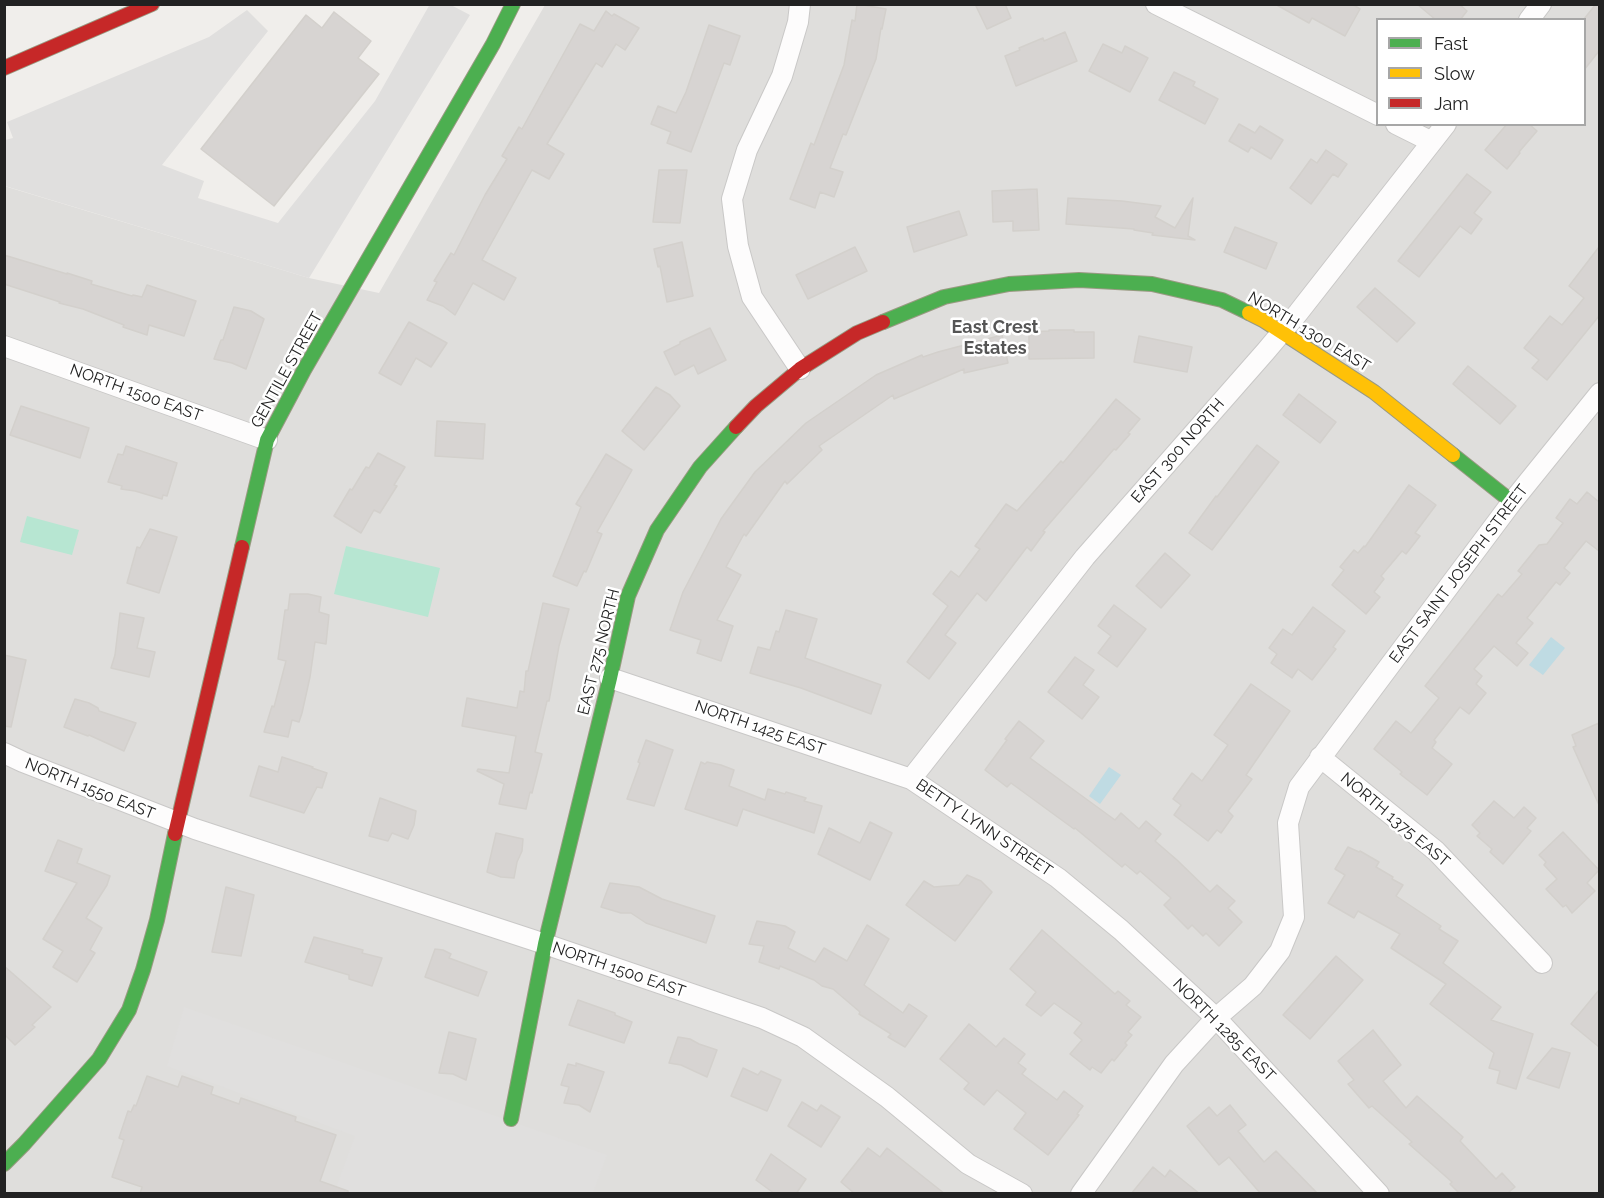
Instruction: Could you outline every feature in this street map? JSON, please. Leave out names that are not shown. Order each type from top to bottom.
[{"type":"street","points":[[4,68],[152,4]]},
{"type":"street","name":"GENTILE STREET","points":[[4,1164],[99,1059],[129,1010],[157,920],[177,823],[267,440],[304,370],[513,4]]},
{"type":"street","points":[[800,4],[798,22],[782,76],[747,150],[732,199],[738,246],[752,297],[800,369]]},
{"type":"street","points":[[1156,4],[1376,114]]},
{"type":"street","points":[[1530,18],[1541,4]]},
{"type":"street","points":[[1400,126],[1432,142]]},
{"type":"street","name":"EAST 300 NORTH","points":[[911,779],[1085,557],[1282,332],[1444,126]]},
{"type":"street","name":"NORTH 1300 EAST","points":[[944,297],[1009,284],[1079,280],[1152,284],[1222,300],[1263,320],[1374,392],[1512,502]]},
{"type":"street","name":"EAST 275 NORTH","points":[[511,1119],[545,944],[628,596],[657,530],[700,466],[756,406],[800,369],[857,333],[944,297]]},
{"type":"street","name":"NORTH 1500 EAST","points":[[4,346],[267,440]]},
{"type":"street","name":"EAST SAINT JOSEPH STREET","points":[[1081,1194],[1174,1064],[1216,1018],[1253,986],[1280,951],[1294,917],[1288,823],[1299,787],[1512,502],[1599,393]]},
{"type":"street","name":"NORTH 1425 EAST","points":[[610,678],[911,779]]},
{"type":"street","name":"NORTH 1550 EAST","points":[[4,753],[177,823]]},
{"type":"street","name":"NORTH 1375 EAST","points":[[1320,757],[1436,851],[1542,963]]},
{"type":"street","name":"BETTY LYNN STREET","points":[[911,779],[1058,878]]},
{"type":"street","name":"NORTH 1500 EAST","points":[[177,823],[762,1018],[803,1037],[887,1097],[968,1164],[1022,1194]]},
{"type":"street","name":"NORTH 1285 EAST","points":[[1058,878],[1121,930],[1216,1018],[1379,1194]]},
{"type":"shaded area","points":[[430,4],[451,5],[470,15],[309,278],[5,186],[5,140],[13,138],[7,122],[209,37],[247,10],[268,31],[162,165],[204,181],[198,198],[278,223],[375,101]]},
{"type":"shaded area","points":[[545,5],[1599,5],[1599,1193],[5,1193],[4,186],[309,278],[379,293]]},
{"type":"shaded area","points":[[184,1007],[607,1155],[593,1193],[334,1193],[355,1136],[167,1066]]},
{"type":"green space","points":[[27,516],[79,530],[72,555],[20,542]]},
{"type":"green space","points":[[346,546],[440,568],[428,617],[334,594]]},
{"type":"water","points":[[1551,637],[1565,648],[1543,675],[1529,665]]},
{"type":"water","points":[[1109,767],[1121,775],[1100,804],[1089,796]]},
{"type":"building","points":[[857,4],[886,9],[876,59],[846,135],[843,134],[830,168],[843,172],[834,197],[820,192],[815,208],[790,199],[811,143],[814,145],[844,65]]},
{"type":"building","points":[[975,4],[1005,4],[1011,18],[987,29]]},
{"type":"building","points":[[1275,4],[1352,4],[1360,9],[1345,36],[1312,18],[1309,23]]},
{"type":"building","points":[[1417,4],[1459,4],[1467,11],[1462,18],[1434,18]]},
{"type":"building","points":[[1596,4],[1599,4],[1599,51],[1586,67],[1586,18]]},
{"type":"building","points":[[606,11],[639,28],[625,50],[616,44],[602,67],[596,63],[547,144],[564,154],[549,179],[532,170],[482,260],[516,278],[504,300],[473,283],[455,315],[443,306],[427,300],[437,282],[434,281],[451,253],[454,255],[485,195],[507,159],[502,156],[519,127],[522,129],[580,24],[594,31]]},
{"type":"building","points":[[334,12],[371,41],[358,58],[379,74],[274,206],[201,149],[306,15],[322,28]]},
{"type":"building","points":[[709,25],[740,36],[730,65],[724,63],[691,152],[667,143],[671,132],[651,124],[658,106],[676,113],[686,92]]},
{"type":"building","points":[[1065,32],[1077,61],[1016,86],[1005,56],[1043,38],[1044,41]]},
{"type":"building","points":[[1103,44],[1122,53],[1125,46],[1148,58],[1130,92],[1089,71]]},
{"type":"building","points":[[1174,72],[1195,82],[1193,86],[1218,99],[1205,124],[1159,100]]},
{"type":"building","points":[[1239,124],[1255,133],[1260,126],[1283,140],[1271,159],[1251,147],[1248,152],[1229,141]]},
{"type":"building","points":[[1505,126],[1531,126],[1537,131],[1507,169],[1485,150]]},
{"type":"building","points":[[1326,150],[1347,164],[1338,177],[1333,174],[1311,204],[1290,188],[1311,159],[1317,163]]},
{"type":"building","points":[[659,170],[687,170],[680,223],[653,222]]},
{"type":"building","points":[[1467,174],[1491,192],[1474,213],[1482,219],[1471,234],[1460,226],[1419,277],[1398,261]]},
{"type":"building","points":[[1037,189],[1039,230],[1013,231],[1013,221],[993,222],[992,191]]},
{"type":"building","points":[[1068,198],[1161,206],[1155,217],[1175,228],[1193,198],[1188,236],[1195,240],[1152,235],[1153,233],[1134,229],[1066,224]]},
{"type":"building","points":[[959,211],[967,235],[914,252],[907,227]]},
{"type":"building","points":[[1235,227],[1277,243],[1266,269],[1224,252]]},
{"type":"building","points":[[682,242],[693,296],[667,302],[654,249]]},
{"type":"building","points":[[855,247],[867,271],[808,299],[796,275]]},
{"type":"building","points":[[1599,247],[1599,316],[1547,380],[1532,368],[1539,360],[1524,348],[1550,316],[1562,325],[1584,298],[1569,286]]},
{"type":"building","points":[[4,255],[92,281],[91,284],[132,296],[142,297],[147,285],[196,301],[184,336],[149,325],[147,335],[83,309],[4,284]]},
{"type":"building","points":[[1375,288],[1415,323],[1397,342],[1357,307]]},
{"type":"building","points":[[234,307],[251,311],[264,319],[246,369],[214,359]]},
{"type":"building","points":[[409,322],[447,343],[431,367],[416,358],[401,385],[379,373]]},
{"type":"building","points":[[710,328],[726,360],[698,374],[694,365],[675,375],[664,352]]},
{"type":"building","points":[[1049,330],[1094,332],[1094,358],[1029,359],[1029,332]]},
{"type":"building","points":[[1002,335],[1008,363],[964,373],[964,369],[894,399],[893,395],[819,446],[822,450],[787,484],[785,481],[746,536],[744,534],[726,567],[741,575],[717,620],[733,626],[721,661],[697,653],[701,640],[670,630],[683,592],[721,519],[755,472],[806,423],[876,375],[922,355],[923,357]]},
{"type":"building","points":[[1139,336],[1192,347],[1187,372],[1134,362]]},
{"type":"building","points":[[1468,366],[1516,406],[1500,424],[1453,384]]},
{"type":"building","points":[[656,387],[670,395],[680,406],[644,450],[622,431]]},
{"type":"building","points":[[1299,394],[1336,422],[1320,443],[1283,415]]},
{"type":"building","points":[[1116,399],[1140,419],[1128,433],[1130,434],[1116,450],[1114,449],[1043,531],[1045,532],[1031,551],[1027,547],[986,601],[977,593],[945,635],[956,643],[929,679],[907,662],[948,606],[933,594],[951,571],[959,577],[980,549],[975,546],[1006,504],[1017,511],[1061,461],[1063,463]]},
{"type":"building","points":[[21,406],[89,428],[80,458],[10,435]]},
{"type":"building","points":[[437,421],[485,424],[483,459],[435,456]]},
{"type":"building","points":[[1257,445],[1279,462],[1212,550],[1189,533]]},
{"type":"building","points":[[126,446],[177,463],[167,496],[163,495],[162,499],[121,489],[122,486],[108,482],[118,454],[123,455]]},
{"type":"building","points":[[378,453],[405,467],[394,485],[397,486],[380,513],[374,510],[361,533],[334,516],[350,489],[352,490]]},
{"type":"building","points":[[606,454],[632,470],[597,532],[602,534],[586,572],[584,571],[577,586],[553,576],[581,507],[576,504]]},
{"type":"building","points":[[1409,485],[1436,505],[1415,533],[1420,536],[1406,554],[1402,551],[1381,576],[1384,579],[1374,592],[1380,597],[1366,614],[1332,585],[1344,570],[1340,567],[1354,550],[1358,553],[1365,547]]},
{"type":"building","points":[[1587,492],[1599,502],[1599,551],[1586,541],[1564,568],[1570,573],[1560,585],[1556,582],[1527,618],[1533,623],[1516,643],[1528,653],[1517,666],[1494,646],[1474,669],[1482,676],[1476,684],[1486,693],[1469,714],[1460,707],[1434,740],[1436,742],[1432,748],[1452,764],[1427,795],[1400,774],[1402,772],[1374,749],[1396,721],[1411,733],[1439,698],[1425,686],[1498,594],[1502,597],[1522,574],[1518,571],[1539,545],[1547,544],[1563,523],[1556,518],[1570,499],[1577,504]]},
{"type":"building","points":[[150,529],[177,537],[159,593],[127,583],[137,547],[140,548]]},
{"type":"building","points":[[1165,553],[1190,575],[1161,608],[1136,586]]},
{"type":"building","points":[[290,594],[321,597],[319,612],[329,615],[326,644],[315,642],[302,713],[299,722],[292,720],[288,737],[264,732],[272,706],[274,707],[286,661],[278,659],[285,610],[288,610]]},
{"type":"building","points":[[543,603],[569,609],[559,646],[549,701],[547,701],[535,752],[542,754],[526,809],[499,804],[504,784],[477,771],[478,769],[509,773],[516,736],[462,726],[467,698],[517,708],[520,691],[524,692],[526,671],[528,671]]},
{"type":"building","points":[[1114,605],[1146,629],[1117,667],[1098,653],[1111,636],[1098,626]]},
{"type":"building","points":[[1313,607],[1345,631],[1333,647],[1336,649],[1312,680],[1298,669],[1292,678],[1271,663],[1277,654],[1269,648],[1283,629],[1292,635]]},
{"type":"building","points":[[786,610],[817,619],[805,658],[881,685],[871,714],[801,688],[750,673],[758,647],[770,650]]},
{"type":"building","points":[[120,613],[144,618],[137,648],[155,652],[149,677],[111,668],[115,655]]},
{"type":"building","points":[[4,655],[26,660],[11,727],[4,726]]},
{"type":"building","points":[[1075,657],[1094,670],[1083,685],[1099,697],[1082,719],[1048,692]]},
{"type":"building","points":[[1251,684],[1290,711],[1246,775],[1252,779],[1228,811],[1233,816],[1221,833],[1217,830],[1208,841],[1174,815],[1181,805],[1173,799],[1192,773],[1202,781],[1228,745],[1214,735]]},
{"type":"building","points":[[75,699],[89,703],[99,711],[136,723],[124,751],[89,735],[64,727]]},
{"type":"building","points":[[1019,721],[1044,741],[1030,758],[1115,820],[1121,813],[1139,829],[1146,821],[1161,834],[1155,841],[1210,892],[1217,885],[1235,901],[1228,908],[1242,922],[1219,946],[1206,933],[1203,936],[1192,925],[1188,929],[1164,905],[1171,898],[1140,871],[1137,874],[1125,864],[1122,867],[1075,828],[1011,783],[1007,787],[985,770]]},
{"type":"building","points":[[1599,723],[1599,805],[1573,747],[1576,746],[1572,735]]},
{"type":"building","points":[[646,740],[673,750],[654,806],[627,799]]},
{"type":"building","points":[[282,757],[327,773],[322,788],[317,787],[304,813],[250,796],[259,766],[278,772]]},
{"type":"building","points":[[701,762],[734,770],[729,786],[765,800],[768,789],[806,798],[804,801],[822,806],[814,833],[743,809],[737,826],[685,809]]},
{"type":"building","points":[[380,798],[416,811],[414,825],[408,839],[392,833],[388,841],[369,836]]},
{"type":"building","points":[[1494,801],[1514,818],[1524,807],[1536,818],[1527,828],[1531,831],[1503,864],[1490,852],[1492,849],[1477,836],[1480,833],[1472,825]]},
{"type":"building","points":[[870,822],[892,833],[870,880],[818,854],[829,828],[860,843]]},
{"type":"building","points":[[1563,832],[1599,870],[1587,883],[1595,891],[1572,913],[1566,905],[1563,907],[1546,889],[1557,879],[1544,865],[1546,862],[1539,855]]},
{"type":"building","points":[[496,833],[523,839],[514,878],[501,877],[487,872]]},
{"type":"building","points":[[58,840],[82,849],[77,863],[110,876],[107,885],[86,918],[102,928],[90,950],[95,953],[77,982],[53,967],[63,951],[43,939],[77,883],[45,871]]},
{"type":"building","points":[[1348,847],[1379,862],[1376,867],[1403,885],[1396,896],[1441,926],[1439,929],[1458,941],[1443,963],[1501,1007],[1491,1020],[1533,1034],[1516,1089],[1497,1083],[1500,1071],[1489,1068],[1494,1053],[1430,1004],[1446,984],[1391,948],[1400,934],[1358,911],[1354,918],[1328,903],[1345,875],[1335,869]]},
{"type":"building","points":[[967,875],[981,881],[992,892],[955,941],[906,905],[924,881],[934,887],[959,885]]},
{"type":"building","points":[[610,883],[639,887],[662,899],[715,916],[706,943],[646,923],[631,913],[621,913],[601,907]]},
{"type":"building","points":[[226,887],[254,895],[241,956],[212,952]]},
{"type":"building","points":[[757,921],[785,926],[795,932],[788,948],[815,962],[824,948],[847,961],[867,925],[889,939],[864,985],[903,1013],[909,1004],[927,1016],[905,1047],[888,1037],[891,1034],[859,1014],[860,1012],[833,989],[780,966],[779,969],[759,962],[764,946],[749,944]]},
{"type":"building","points":[[1042,930],[1115,994],[1118,991],[1130,1001],[1126,1005],[1141,1017],[1128,1032],[1132,1035],[1125,1043],[1127,1045],[1101,1073],[1092,1067],[1090,1070],[1070,1054],[1082,1040],[1074,1033],[1082,1023],[1054,1003],[1041,1016],[1026,1005],[1036,992],[1010,969]]},
{"type":"building","points":[[314,937],[363,950],[362,953],[382,958],[372,986],[349,979],[349,975],[305,962]]},
{"type":"building","points":[[435,949],[451,954],[449,958],[487,972],[478,996],[425,977]]},
{"type":"building","points":[[1336,956],[1363,980],[1310,1039],[1283,1015]]},
{"type":"building","points":[[4,966],[51,1007],[32,1025],[35,1027],[15,1045],[4,1034]]},
{"type":"building","points":[[1599,990],[1599,1047],[1571,1024]]},
{"type":"building","points":[[578,1000],[615,1013],[632,1022],[624,1043],[569,1025]]},
{"type":"building","points":[[969,1024],[996,1047],[1004,1038],[1025,1054],[1018,1063],[1026,1069],[1022,1074],[1057,1100],[1064,1091],[1083,1106],[1077,1114],[1079,1115],[1048,1155],[1014,1129],[1026,1113],[997,1090],[984,1105],[964,1089],[969,1083],[940,1059]]},
{"type":"building","points":[[1373,1030],[1401,1065],[1383,1081],[1406,1108],[1417,1096],[1463,1137],[1460,1141],[1496,1179],[1502,1173],[1515,1187],[1509,1192],[1510,1194],[1460,1194],[1450,1184],[1452,1182],[1409,1144],[1412,1142],[1372,1106],[1369,1108],[1348,1084],[1354,1080],[1338,1061]]},
{"type":"building","points":[[449,1032],[476,1039],[466,1080],[453,1074],[439,1073]]},
{"type":"building","points":[[678,1037],[690,1039],[717,1050],[707,1077],[681,1065],[669,1063]]},
{"type":"building","points":[[1552,1048],[1570,1053],[1559,1088],[1527,1078]]},
{"type":"building","points":[[576,1063],[604,1072],[590,1112],[579,1105],[564,1103],[569,1087],[561,1085],[568,1064],[576,1066]]},
{"type":"building","points":[[743,1068],[758,1075],[761,1071],[781,1080],[767,1111],[731,1096]]},
{"type":"building","points":[[147,1076],[178,1087],[182,1076],[213,1087],[211,1094],[239,1104],[241,1098],[296,1117],[295,1121],[336,1135],[320,1181],[348,1191],[348,1194],[140,1194],[142,1187],[112,1177],[124,1140],[119,1138],[128,1111],[131,1112],[134,1105],[136,1106]]},
{"type":"building","points":[[802,1102],[817,1111],[821,1105],[840,1117],[821,1147],[788,1126]]},
{"type":"building","points":[[1230,1105],[1246,1125],[1238,1131],[1264,1162],[1276,1151],[1318,1194],[1261,1194],[1229,1157],[1219,1165],[1187,1126],[1209,1107],[1217,1116]]},
{"type":"building","points":[[868,1148],[880,1157],[887,1148],[945,1194],[855,1194],[841,1182]]},
{"type":"building","points":[[771,1154],[806,1179],[796,1194],[775,1194],[756,1180]]},
{"type":"building","points":[[1153,1167],[1165,1177],[1170,1170],[1200,1194],[1131,1194]]},
{"type":"traffic: fast","points":[[242,547],[267,440],[304,370],[493,44],[513,4]]},
{"type":"traffic: fast","points":[[883,322],[944,297],[1009,284],[1079,280],[1152,284],[1222,300],[1249,313]]},
{"type":"traffic: fast","points":[[511,1119],[545,944],[628,596],[657,530],[700,467],[736,427]]},
{"type":"traffic: fast","points":[[1453,455],[1512,502]]},
{"type":"traffic: fast","points":[[4,1164],[99,1059],[129,1010],[157,920],[175,834]]},
{"type":"traffic: slow","points":[[1249,313],[1374,392],[1453,455]]},
{"type":"traffic: jam","points":[[4,68],[152,4]]},
{"type":"traffic: jam","points":[[736,427],[756,406],[800,369],[857,333],[883,322]]},
{"type":"traffic: jam","points":[[175,834],[242,547]]},
{"type":"district","name":"East Crest Estates","points":[[995,338]]}]
